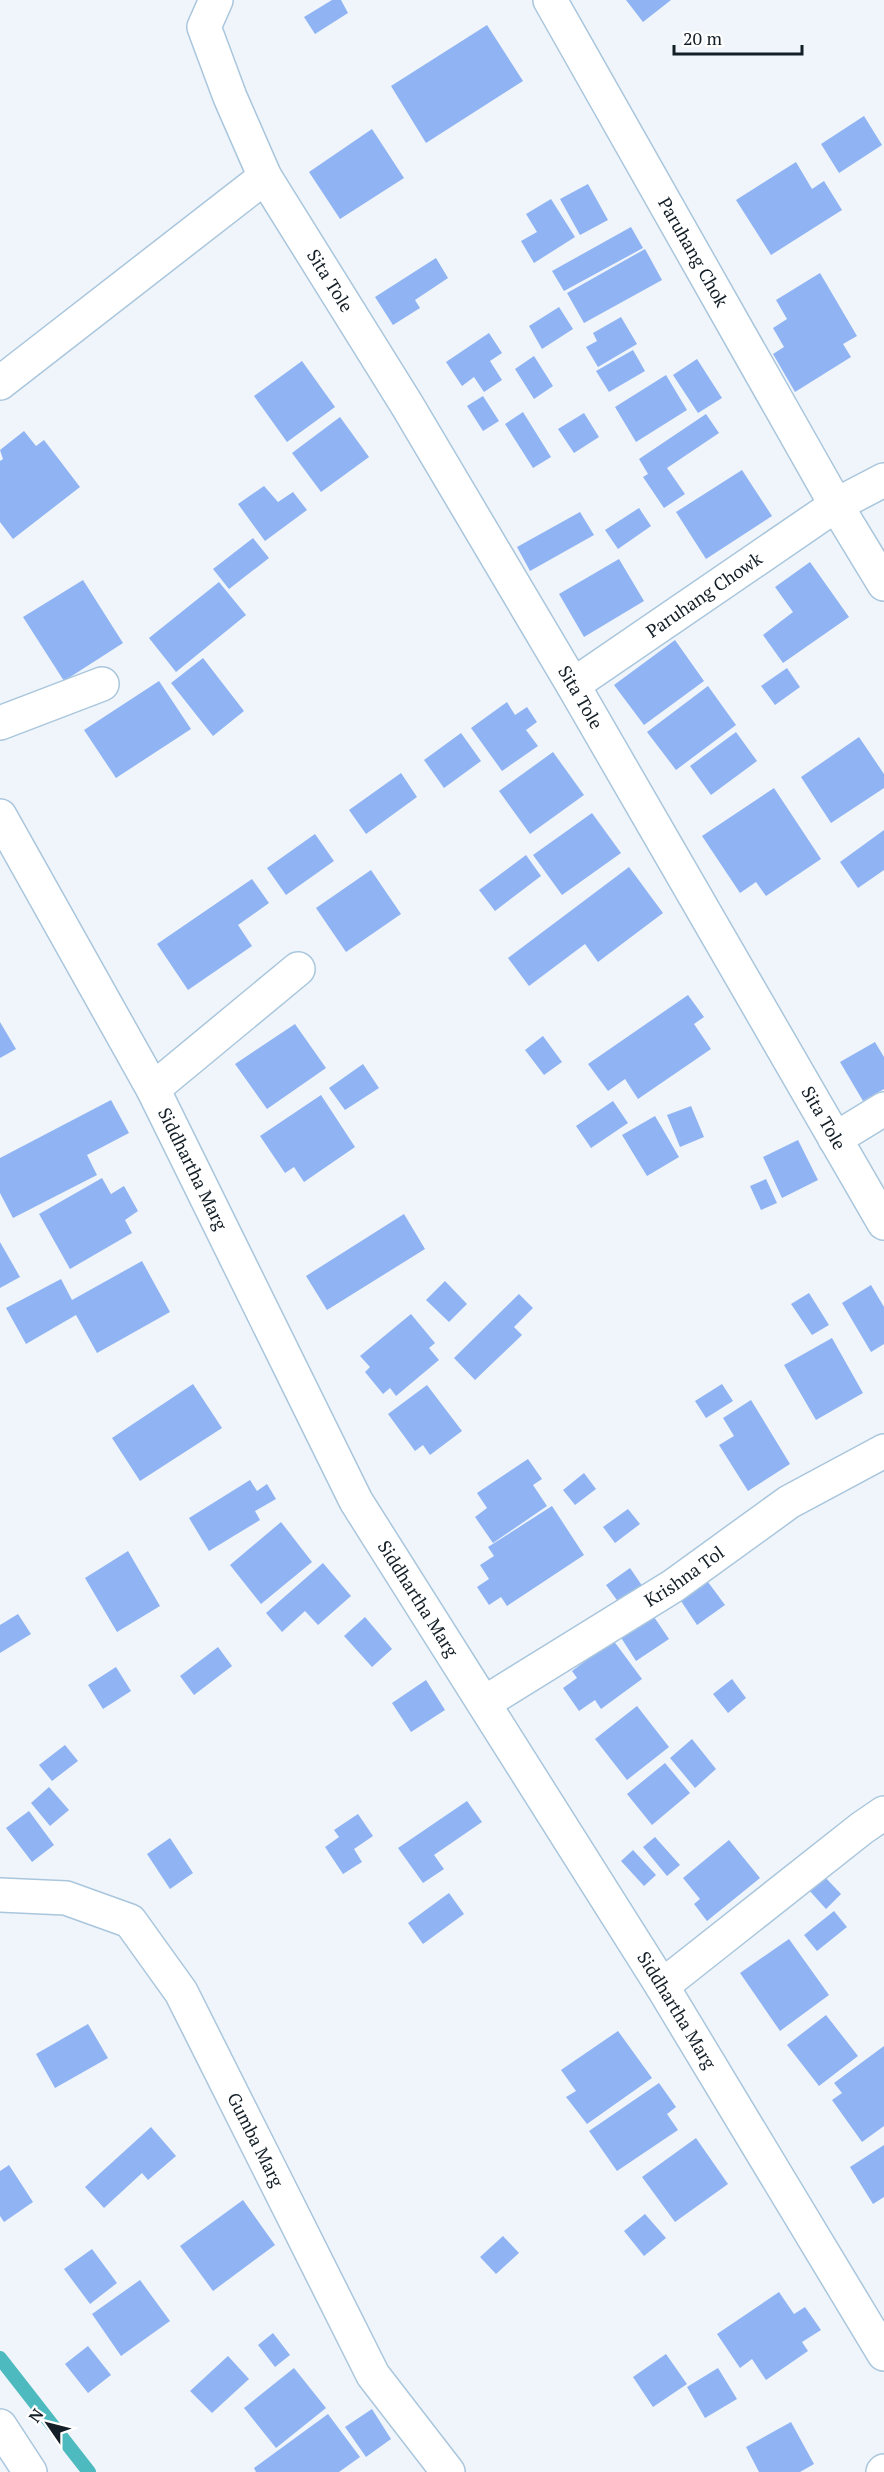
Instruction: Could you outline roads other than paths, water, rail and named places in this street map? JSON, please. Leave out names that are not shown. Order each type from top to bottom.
[{"type":"street","name":"Sita Tole","points":[[216,0],[204,27],[230,97],[265,177],[407,405],[573,685],[884,1222]]},
{"type":"street","name":"Paruhang Chok","points":[[550,0],[836,505]]},
{"type":"street","points":[[0,383],[265,177]]},
{"type":"street","name":"Paruhang Chowk","points":[[573,685],[836,505],[884,480]]},
{"type":"street","points":[[836,505],[884,584]]},
{"type":"street","points":[[0,723],[102,684]]},
{"type":"street","name":"Siddhartha Marg","points":[[0,816],[153,1089],[356,1501],[662,1986],[884,2354]]},
{"type":"street","points":[[153,1089],[297,969]]},
{"type":"street","points":[[835,1139],[884,1109]]},
{"type":"street","name":"Krishna Tol","points":[[484,1703],[673,1586],[789,1502],[884,1451]]},
{"type":"street","points":[[662,1986],[884,1813]]},
{"type":"street","name":"Gumba Marg","points":[[0,1895],[66,1898],[130,1921],[181,1992],[372,2375],[448,2472]]},
{"type":"street","points":[[0,2426],[30,2472]]},
{"type":"waterway","points":[[0,2358],[89,2472]]}]
